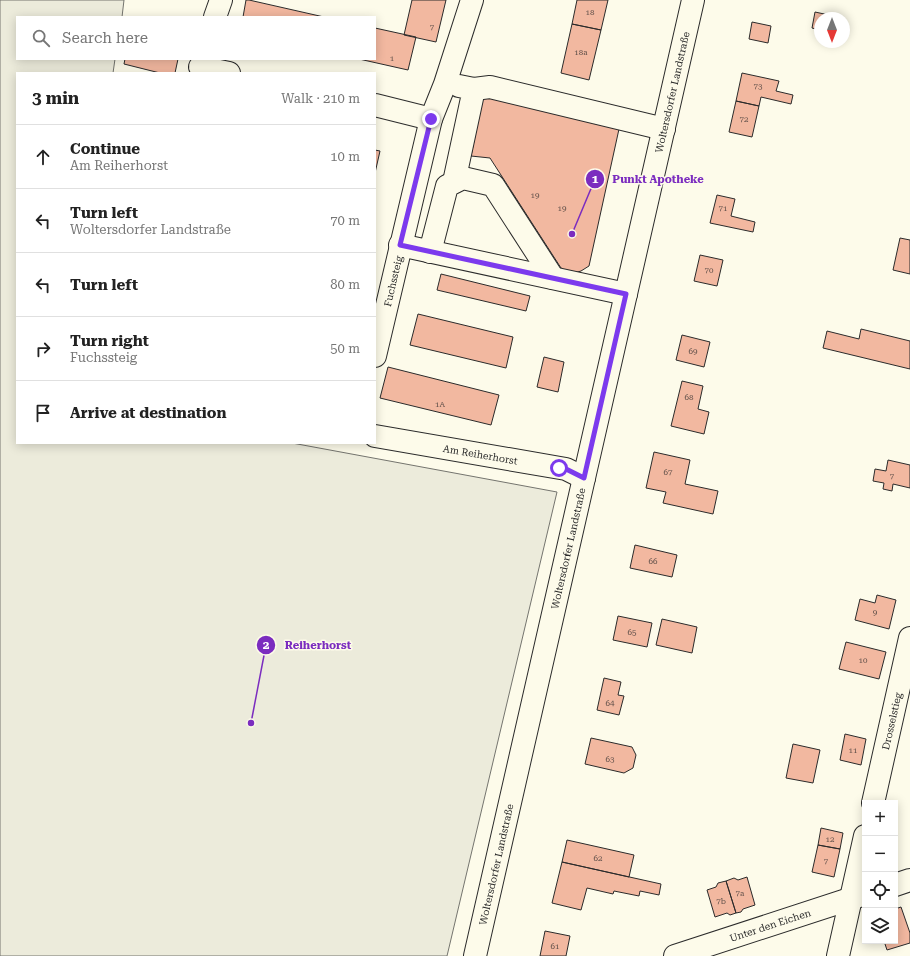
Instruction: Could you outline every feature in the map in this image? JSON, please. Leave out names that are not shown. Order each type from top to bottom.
[{"type":"street","points":[[215,16],[221,0]]},
{"type":"street","name":"Fuchssteig","points":[[376,352],[431,119],[445,84],[472,0]]},
{"type":"street","name":"Woltersdorfer Landstraße","points":[[475,956],[693,0]]},
{"type":"street","points":[[200,66],[225,72]]},
{"type":"street","points":[[445,84],[474,88],[490,87],[664,129]]},
{"type":"street","points":[[454,182],[474,88]]},
{"type":"street","points":[[376,105],[431,119]]},
{"type":"street","points":[[430,252],[446,186],[463,178],[493,184],[553,278]]},
{"type":"street","points":[[400,245],[626,294]]},
{"type":"street","name":"Am Reiherhorst","points":[[376,436],[566,469],[584,478]]},
{"type":"street","name":"Drosselstieg","points":[[874,800],[910,638]]},
{"type":"street","points":[[838,956],[858,897],[862,862]]},
{"type":"street","points":[[898,884],[910,880]]},
{"type":"street","name":"Unter den Eichen","points":[[675,956],[858,897]]},
{"type":"shaded area","points":[[0,0],[124,0],[122,16],[16,16],[16,60],[115,60],[113,72],[16,72],[16,444],[297,444],[557,492],[447,956],[0,956]]},
{"type":"building","points":[[246,0],[249,0],[320,16],[243,16]]},
{"type":"building","points":[[412,0],[446,0],[436,42],[404,35]]},
{"type":"building","points":[[577,0],[608,0],[601,30],[572,24]]},
{"type":"building","points":[[814,17],[814,28],[812,28]]},
{"type":"building","points":[[752,22],[771,26],[768,43],[749,39]]},
{"type":"building","points":[[572,24],[601,30],[589,80],[561,73]]},
{"type":"building","points":[[376,28],[416,37],[408,70],[363,60],[376,60]]},
{"type":"building","points":[[125,60],[178,60],[175,72],[156,72],[124,64]]},
{"type":"building","points":[[742,73],[779,81],[776,91],[793,95],[791,104],[761,97],[759,106],[736,101]]},
{"type":"building","points":[[483,96],[619,129],[589,266],[581,271],[571,274],[561,268],[490,158],[471,156]]},
{"type":"building","points":[[736,101],[759,106],[752,137],[729,132]]},
{"type":"building","points":[[376,150],[380,151],[376,169]]},
{"type":"building","points":[[717,195],[735,199],[731,216],[755,222],[753,232],[710,223]]},
{"type":"building","points":[[900,238],[910,240],[910,274],[893,270]]},
{"type":"building","points":[[700,255],[723,260],[717,286],[694,281]]},
{"type":"building","points":[[441,274],[530,296],[526,311],[437,290]]},
{"type":"building","points":[[418,314],[513,337],[506,368],[410,345]]},
{"type":"building","points":[[861,329],[910,341],[910,369],[823,348],[827,331],[859,339]]},
{"type":"building","points":[[682,335],[710,342],[704,367],[676,360]]},
{"type":"building","points":[[544,357],[564,362],[558,392],[537,387]]},
{"type":"building","points":[[388,367],[499,395],[491,425],[380,398]]},
{"type":"building","points":[[682,381],[703,386],[698,409],[709,412],[704,434],[671,426]]},
{"type":"building","points":[[654,452],[690,460],[685,484],[718,491],[713,514],[663,503],[666,492],[646,488]]},
{"type":"building","points":[[888,460],[910,465],[910,488],[893,484],[892,491],[883,489],[884,483],[873,481],[875,469],[886,471]]},
{"type":"building","points":[[635,545],[677,555],[672,577],[630,568]]},
{"type":"building","points":[[877,595],[896,600],[889,629],[855,620],[860,599],[875,603]]},
{"type":"building","points":[[618,616],[652,623],[647,647],[613,640]]},
{"type":"building","points":[[662,619],[697,627],[692,653],[656,645]]},
{"type":"building","points":[[846,642],[886,652],[879,679],[839,669]]},
{"type":"building","points":[[604,678],[621,682],[618,695],[624,696],[619,715],[597,710]]},
{"type":"building","points":[[845,734],[866,739],[861,765],[840,760]]},
{"type":"building","points":[[591,738],[632,747],[636,755],[633,768],[624,773],[585,764]]},
{"type":"building","points":[[793,744],[820,750],[813,783],[786,778]]},
{"type":"building","points":[[821,828],[843,833],[840,849],[818,845]]},
{"type":"building","points":[[567,840],[634,855],[629,877],[562,862]]},
{"type":"building","points":[[818,845],[840,849],[834,877],[812,872]]},
{"type":"building","points":[[562,862],[661,884],[659,895],[640,891],[639,896],[614,891],[613,894],[587,888],[581,910],[552,903]]},
{"type":"building","points":[[747,877],[755,905],[736,913],[726,881],[734,878],[738,880]]},
{"type":"building","points":[[726,881],[736,913],[730,915],[727,913],[715,917],[707,890],[716,887],[718,883]]},
{"type":"building","points":[[901,907],[910,933],[910,943],[887,950],[885,944],[898,944],[898,908]]},
{"type":"building","points":[[545,931],[570,936],[566,956],[540,956]]},
{"type":"place","name":"Punkt Apotheke","points":[[572,234]]},
{"type":"place","name":"Reiherhorst","points":[[251,723]]},
{"type":"route","points":[[431,119],[400,245],[626,294],[584,478],[566,469],[559,468]]}]
